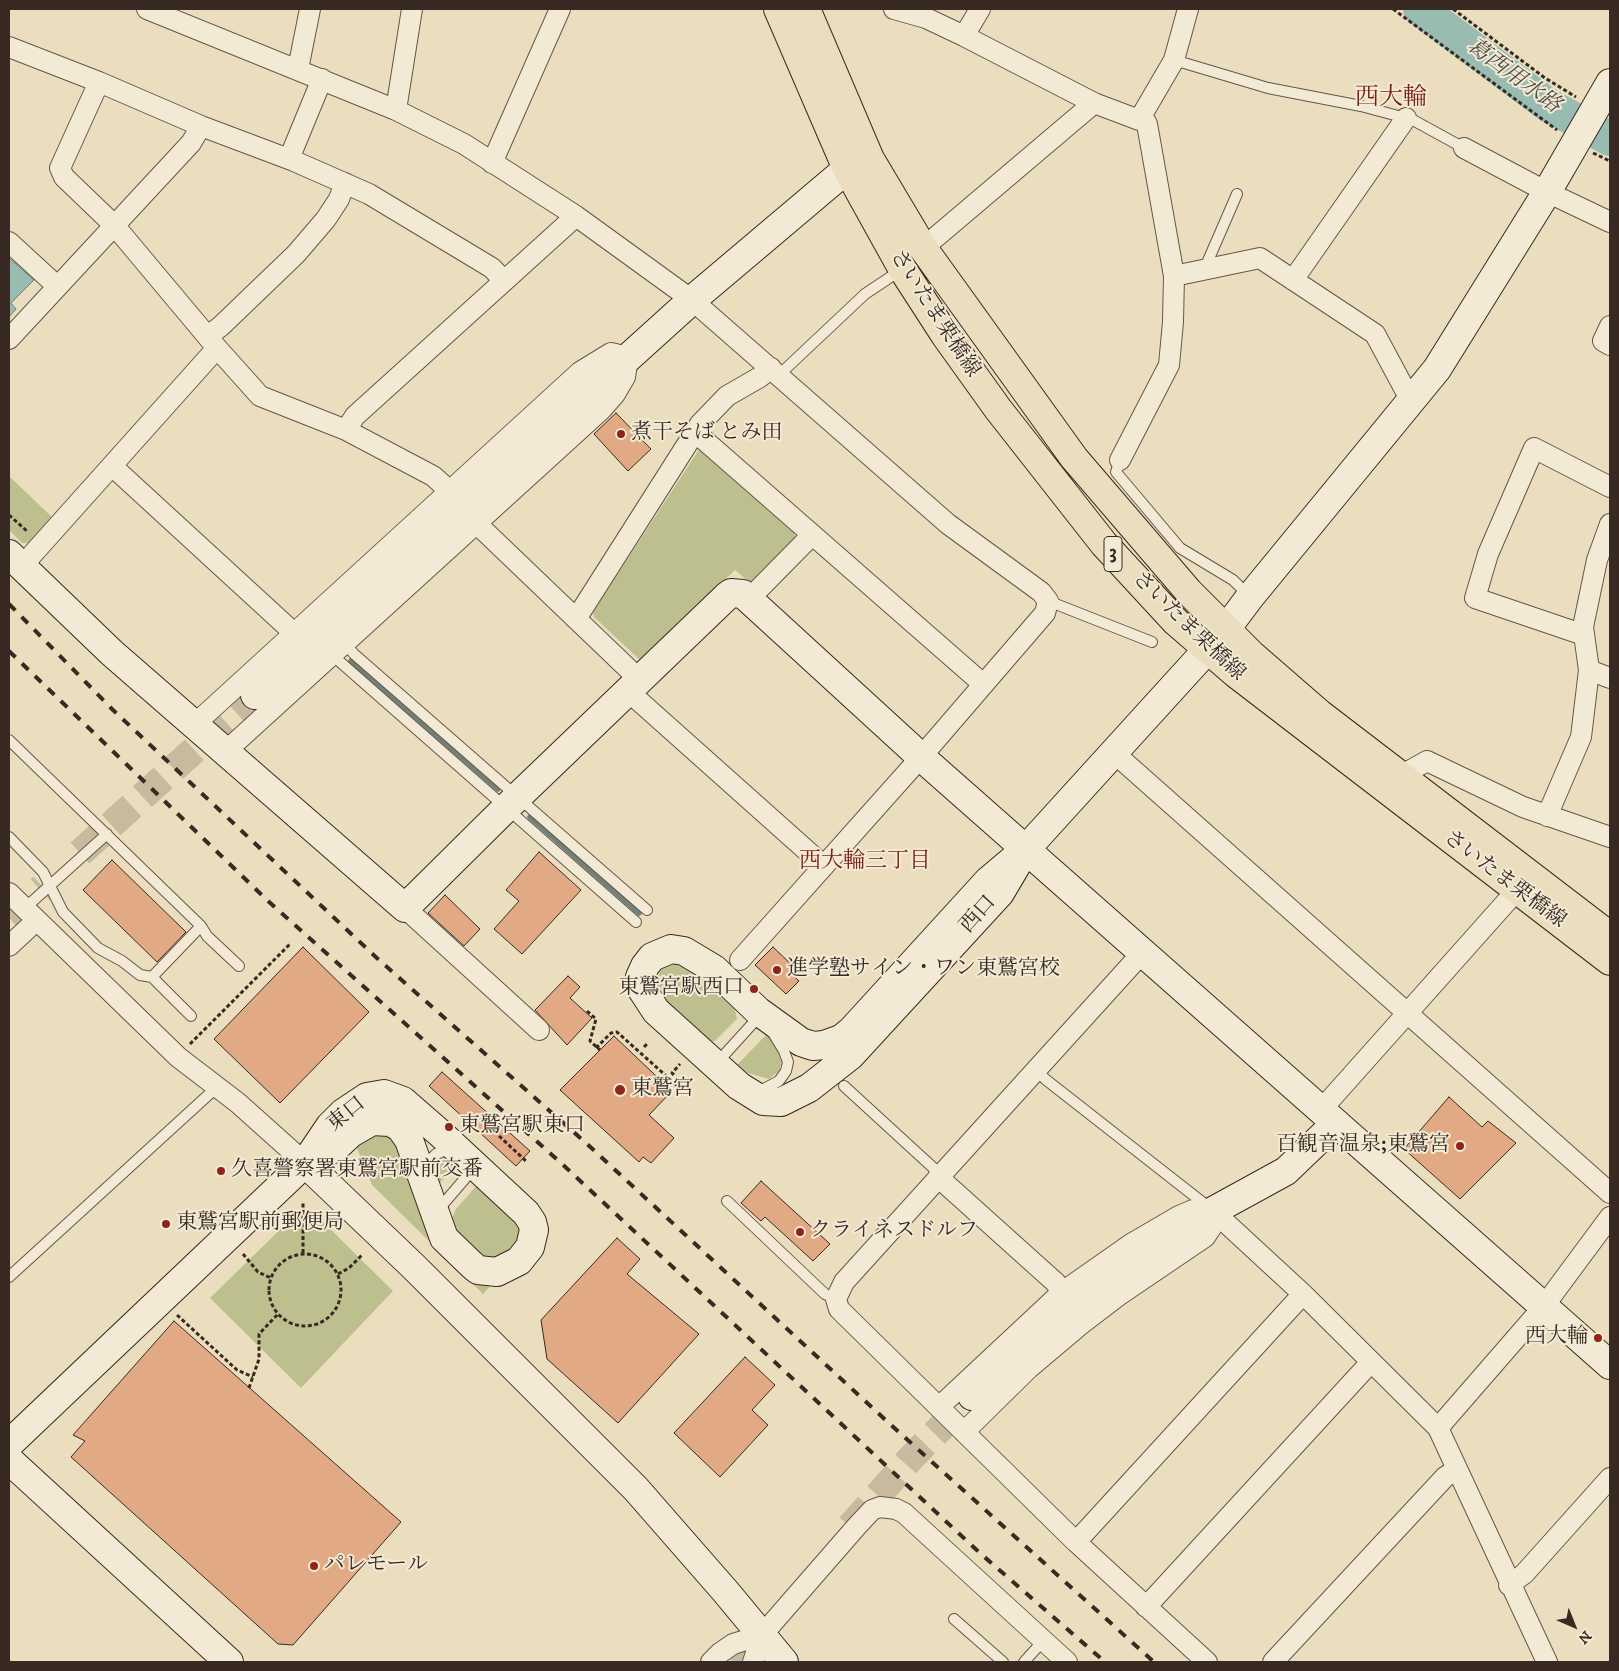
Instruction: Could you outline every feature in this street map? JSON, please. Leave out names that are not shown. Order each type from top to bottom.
[{"type":"main road","name":"さいたま栗橋線","points":[[778,9],[858,164],[903,270],[945,335],[998,409],[1104,544],[1176,622],[1248,684],[1610,961]]},
{"type":"main road","name":"さいたま栗橋線","points":[[806,9],[858,164],[923,248],[1074,458],[1189,592],[1226,629],[1320,714],[1610,936]]},
{"type":"street","points":[[147,9],[396,110],[464,144],[576,216],[692,300],[948,524],[1041,592],[1048,601],[1045,613],[921,757],[740,960]]},
{"type":"street","points":[[298,69],[310,9]]},
{"type":"street","points":[[396,110],[412,9]]},
{"type":"street","points":[[492,163],[560,9]]},
{"type":"street","points":[[894,9],[928,14],[964,36],[1094,103],[1139,120],[1174,60],[1188,9]]},
{"type":"street","points":[[964,36],[980,9]]},
{"type":"street","points":[[9,47],[99,82],[200,126],[289,159],[369,194],[492,268],[504,282]]},
{"type":"street","points":[[289,159],[322,79]]},
{"type":"street","points":[[99,82],[60,168],[64,177],[114,225],[260,396],[268,401],[346,430],[433,476],[451,492]]},
{"type":"street","points":[[1026,849],[1226,629],[1250,597],[1437,369],[1546,192],[1575,141],[1588,107],[1610,83]]},
{"type":"street","points":[[923,248],[1094,103]]},
{"type":"street","points":[[1120,460],[1169,365],[1174,322],[1174,276],[1147,124],[1142,115]]},
{"type":"street","points":[[1293,280],[1406,118]]},
{"type":"street","points":[[9,339],[191,143],[200,126]]},
{"type":"street","points":[[1464,148],[1546,192],[1610,222]]},
{"type":"street","points":[[255,695],[692,300],[858,164]]},
{"type":"street","points":[[345,183],[339,199],[326,218],[296,254],[221,326],[212,342],[112,466],[42,544],[15,560],[112,653],[405,908],[539,1030]]},
{"type":"street","points":[[346,430],[355,416],[576,216]]},
{"type":"street","points":[[9,242],[57,286]]},
{"type":"street","points":[[1174,276],[1260,258],[1374,334],[1411,401]]},
{"type":"street","points":[[1610,326],[1603,341],[1610,345]]},
{"type":"street","points":[[195,724],[451,492],[580,372],[611,353],[628,357]]},
{"type":"street","points":[[226,751],[337,648],[602,409],[615,394],[625,377],[628,357]]},
{"type":"street","points":[[576,619],[695,432],[721,400],[760,377],[775,371]]},
{"type":"street","points":[[695,432],[983,684]]},
{"type":"street","points":[[1584,635],[1475,598],[1488,554],[1534,448],[1610,487]]},
{"type":"street","points":[[112,466],[294,633]]},
{"type":"street","points":[[476,522],[576,619],[635,686],[824,866]]},
{"type":"street","points":[[1547,816],[1581,738],[1589,670],[1583,627],[1598,560],[1610,524]]},
{"type":"street","points":[[749,599],[812,535]]},
{"type":"street","points":[[405,908],[727,596],[737,593],[749,599],[921,757],[1610,1365]]},
{"type":"street","points":[[1589,670],[1610,678]]},
{"type":"street","points":[[1113,752],[1610,1193]]},
{"type":"street","points":[[1402,775],[1428,761],[1523,807],[1610,837]]},
{"type":"street","name":"西口","points":[[1026,849],[1000,893],[850,1056],[809,1088],[786,1100],[772,1102],[752,1095],[715,1065],[656,1011],[647,999],[640,977],[645,966],[652,957],[661,952],[671,950],[684,951],[714,969],[758,1012],[801,1042],[818,1045],[841,1039],[880,1000],[988,881],[1026,849]]},
{"type":"street","points":[[972,1396],[1011,1358],[1082,1298],[1133,1261],[1214,1211],[1286,1171],[1409,1014],[1517,890]]},
{"type":"street","points":[[9,893],[178,1057],[218,1087],[305,1163],[414,1267],[627,1480],[784,1662]]},
{"type":"street","points":[[9,946],[31,914]]},
{"type":"street","points":[[1143,952],[844,1282],[836,1299],[839,1309],[1076,1542],[1207,1662]]},
{"type":"street","name":"東口","points":[[376,1094],[392,1095],[403,1101],[526,1213],[532,1222],[533,1238],[524,1255],[512,1266],[497,1272],[478,1270],[444,1238],[405,1133],[395,1125],[381,1121],[372,1121],[362,1126],[336,1147],[305,1163],[330,1126],[357,1103],[376,1094]]},
{"type":"street","points":[[9,1444],[305,1163]]},
{"type":"street","points":[[939,1176],[1056,1283],[1061,1293]]},
{"type":"street","points":[[939,1407],[1061,1293],[1131,1244],[1179,1216],[1193,1210],[1214,1211],[1303,1294],[1438,1428],[1509,1584],[1547,1662]]},
{"type":"street","points":[[964,1432],[1029,1368],[1080,1325],[1149,1274],[1205,1237],[1211,1228],[1214,1211]]},
{"type":"street","points":[[1438,1428],[1544,1306],[1610,1217]]},
{"type":"street","points":[[1076,1542],[1303,1294]]},
{"type":"street","points":[[1146,1607],[1371,1362]]},
{"type":"street","points":[[9,1460],[229,1662]]},
{"type":"street","points":[[1273,1662],[1445,1477],[1457,1469]]},
{"type":"street","points":[[1509,1584],[1524,1574],[1610,1478]]},
{"type":"street","points":[[754,1662],[762,1635],[872,1510],[887,1508],[896,1508],[904,1513],[1067,1662]]},
{"type":"street","points":[[711,1662],[733,1644],[762,1635]]},
{"type":"lane","points":[[1174,60],[1268,88],[1361,106],[1406,118],[1464,148]]},
{"type":"lane","points":[[1204,270],[1237,194]]},
{"type":"lane","points":[[775,371],[865,294],[903,270]]},
{"type":"lane","points":[[1120,460],[1116,472],[1180,548],[1233,580],[1250,597]]},
{"type":"lane","points":[[1048,601],[1152,642]]},
{"type":"lane","points":[[337,648],[354,654],[636,922]]},
{"type":"lane","points":[[337,648],[512,803],[647,910]]},
{"type":"lane","points":[[9,740],[201,926],[207,936],[239,966]]},
{"type":"lane","points":[[31,914],[50,886],[107,834]]},
{"type":"lane","points":[[9,836],[32,859],[50,886],[63,912],[98,948],[122,961],[140,975],[152,977],[191,1016]]},
{"type":"lane","points":[[152,977],[201,926]]},
{"type":"lane","points":[[715,1065],[754,1022],[758,1012]]},
{"type":"lane","points":[[752,1095],[779,1081],[786,1071],[788,1062],[784,1051],[758,1012]]},
{"type":"lane","points":[[1036,1069],[1045,1079],[1193,1192],[1214,1211]]},
{"type":"lane","points":[[844,1086],[939,1176]]},
{"type":"lane","points":[[9,1277],[218,1087]]},
{"type":"lane","points":[[421,1173],[428,1160],[444,1150],[455,1147]]},
{"type":"lane","points":[[435,1215],[442,1203],[476,1166]]},
{"type":"lane","points":[[727,1201],[825,1294],[836,1299]]},
{"type":"lane","points":[[954,1619],[1003,1662]]},
{"type":"lane","points":[[1024,1662],[1043,1640]]},
{"type":"path","points":[[1393,9],[1575,141],[1610,161]]},
{"type":"path","points":[[1453,9],[1545,78],[1588,107]]},
{"type":"path","points":[[9,515],[42,544]]},
{"type":"path","points":[[178,1057],[291,943]]},
{"type":"path","points":[[587,1011],[596,1019],[590,1041],[598,1049],[611,1033],[617,1032],[682,1090],[686,1086],[672,1073],[681,1063]]},
{"type":"path","points":[[644,1047],[648,1043]]},
{"type":"path","points":[[499,1136],[527,1162]]},
{"type":"path","points":[[303,1253],[304,1202]]},
{"type":"path","points":[[303,1253],[316,1255],[327,1260],[338,1274],[342,1294],[338,1306],[330,1316],[321,1323],[309,1326],[298,1326],[287,1322],[271,1304],[268,1293],[271,1278],[282,1262],[303,1253]]},
{"type":"path","points":[[243,1254],[258,1272],[271,1278]]},
{"type":"path","points":[[338,1274],[350,1268],[363,1254]]},
{"type":"path","points":[[175,1313],[237,1370],[253,1377]]},
{"type":"path","points":[[250,1388],[259,1359],[259,1334],[278,1314]]},
{"type":"green space","points":[[700,448],[794,530],[796,542],[758,581],[748,581],[735,570],[640,660],[594,617],[593,612]]},
{"type":"green space","points":[[9,476],[54,519],[33,543],[22,543],[9,530]]},
{"type":"green space","points":[[674,964],[693,969],[734,1005],[737,1019],[715,1041],[710,1042],[668,1005],[657,987],[656,979],[662,969]]},
{"type":"green space","points":[[766,1035],[773,1042],[782,1061],[779,1071],[769,1079],[748,1073],[736,1066]]},
{"type":"green space","points":[[371,1136],[386,1136],[398,1144],[492,1284],[483,1294],[372,1185],[356,1146]]},
{"type":"green space","points":[[442,1157],[448,1157],[457,1165],[437,1186],[431,1170],[436,1161]]},
{"type":"green space","points":[[479,1183],[520,1225],[520,1234],[515,1248],[497,1260],[483,1258],[455,1235],[451,1220],[456,1209]]},
{"type":"green space","points":[[298,1212],[314,1213],[393,1291],[301,1388],[210,1298]]},
{"type":"water","points":[[9,258],[34,280],[11,303],[16,309],[9,317]]},
{"type":"building","points":[[616,413],[651,449],[628,471],[594,434]]},
{"type":"building","points":[[539,852],[581,890],[522,954],[494,929],[519,901],[506,890]]},
{"type":"building","points":[[112,860],[186,932],[157,962],[83,890]]},
{"type":"building","points":[[445,895],[480,929],[464,946],[428,913]]},
{"type":"building","points":[[303,947],[369,1012],[280,1103],[214,1039]]},
{"type":"building","name":"進学塾サイン・ワン東鷲宮校","points":[[773,947],[795,968],[790,973],[799,981],[786,994],[755,965]]},
{"type":"building","points":[[568,976],[580,987],[570,998],[592,1018],[567,1045],[535,1010]]},
{"type":"building","points":[[614,1036],[672,1091],[649,1115],[674,1138],[651,1163],[643,1157],[639,1162],[560,1090]]},
{"type":"building","points":[[442,1072],[530,1151],[516,1166],[429,1086]]},
{"type":"building","name":"百観音温泉;東鷲宮","points":[[1449,1097],[1482,1127],[1488,1121],[1516,1143],[1460,1199],[1404,1149]]},
{"type":"building","points":[[761,1181],[830,1244],[813,1261],[765,1217],[761,1221],[741,1203]]},
{"type":"building","points":[[617,1238],[640,1259],[627,1274],[699,1334],[618,1423],[547,1359],[541,1320]]},
{"type":"building","points":[[174,1321],[401,1522],[293,1645],[278,1644],[71,1457],[85,1441],[73,1435]]},
{"type":"building","points":[[745,1357],[775,1385],[752,1410],[768,1425],[720,1477],[674,1433]]},
{"type":"waterway","name":"葛西用水路","points":[[1420,9],[1548,105],[1610,139]]},
{"type":"waterway","points":[[351,661],[498,789]]},
{"type":"waterway","points":[[530,817],[639,913]]},
{"type":"tunnel","points":[[80,853],[255,695]]},
{"type":"tunnel","points":[[9,918],[43,887]]},
{"type":"tunnel","points":[[850,1527],[911,1458],[972,1396]]},
{"type":"tunnel","points":[[733,1662],[767,1624]]},
{"type":"railway","points":[[9,604],[113,710],[379,960],[586,1143],[891,1425],[1154,1662]]},
{"type":"railway","points":[[9,651],[268,901],[561,1163],[981,1554],[1105,1662]]},
{"type":"place","name":"煮干そば とみ田","points":[[621,434]]},
{"type":"place","name":"進学塾サイン・ワン東鷲宮校","points":[[777,970]]},
{"type":"place","name":"東鷲宮駅西口","points":[[754,989]]},
{"type":"place","name":"東鷲宮","points":[[620,1090]]},
{"type":"place","name":"東鷲宮駅東口","points":[[449,1127]]},
{"type":"place","name":"百観音温泉;東鷲宮","points":[[1460,1146]]},
{"type":"place","name":"久喜警察署東鷲宮駅前交番","points":[[221,1171]]},
{"type":"place","name":"東鷲宮駅前郵便局","points":[[166,1224]]},
{"type":"place","name":"クライネスドルフ","points":[[800,1232]]},
{"type":"place","name":"西大輪","points":[[1598,1338]]},
{"type":"place","name":"パレモール","points":[[314,1566]]},
{"type":"district","name":"西大輪","points":[[1391,99]]},
{"type":"district","name":"西大輪三丁目","points":[[865,862]]}]
